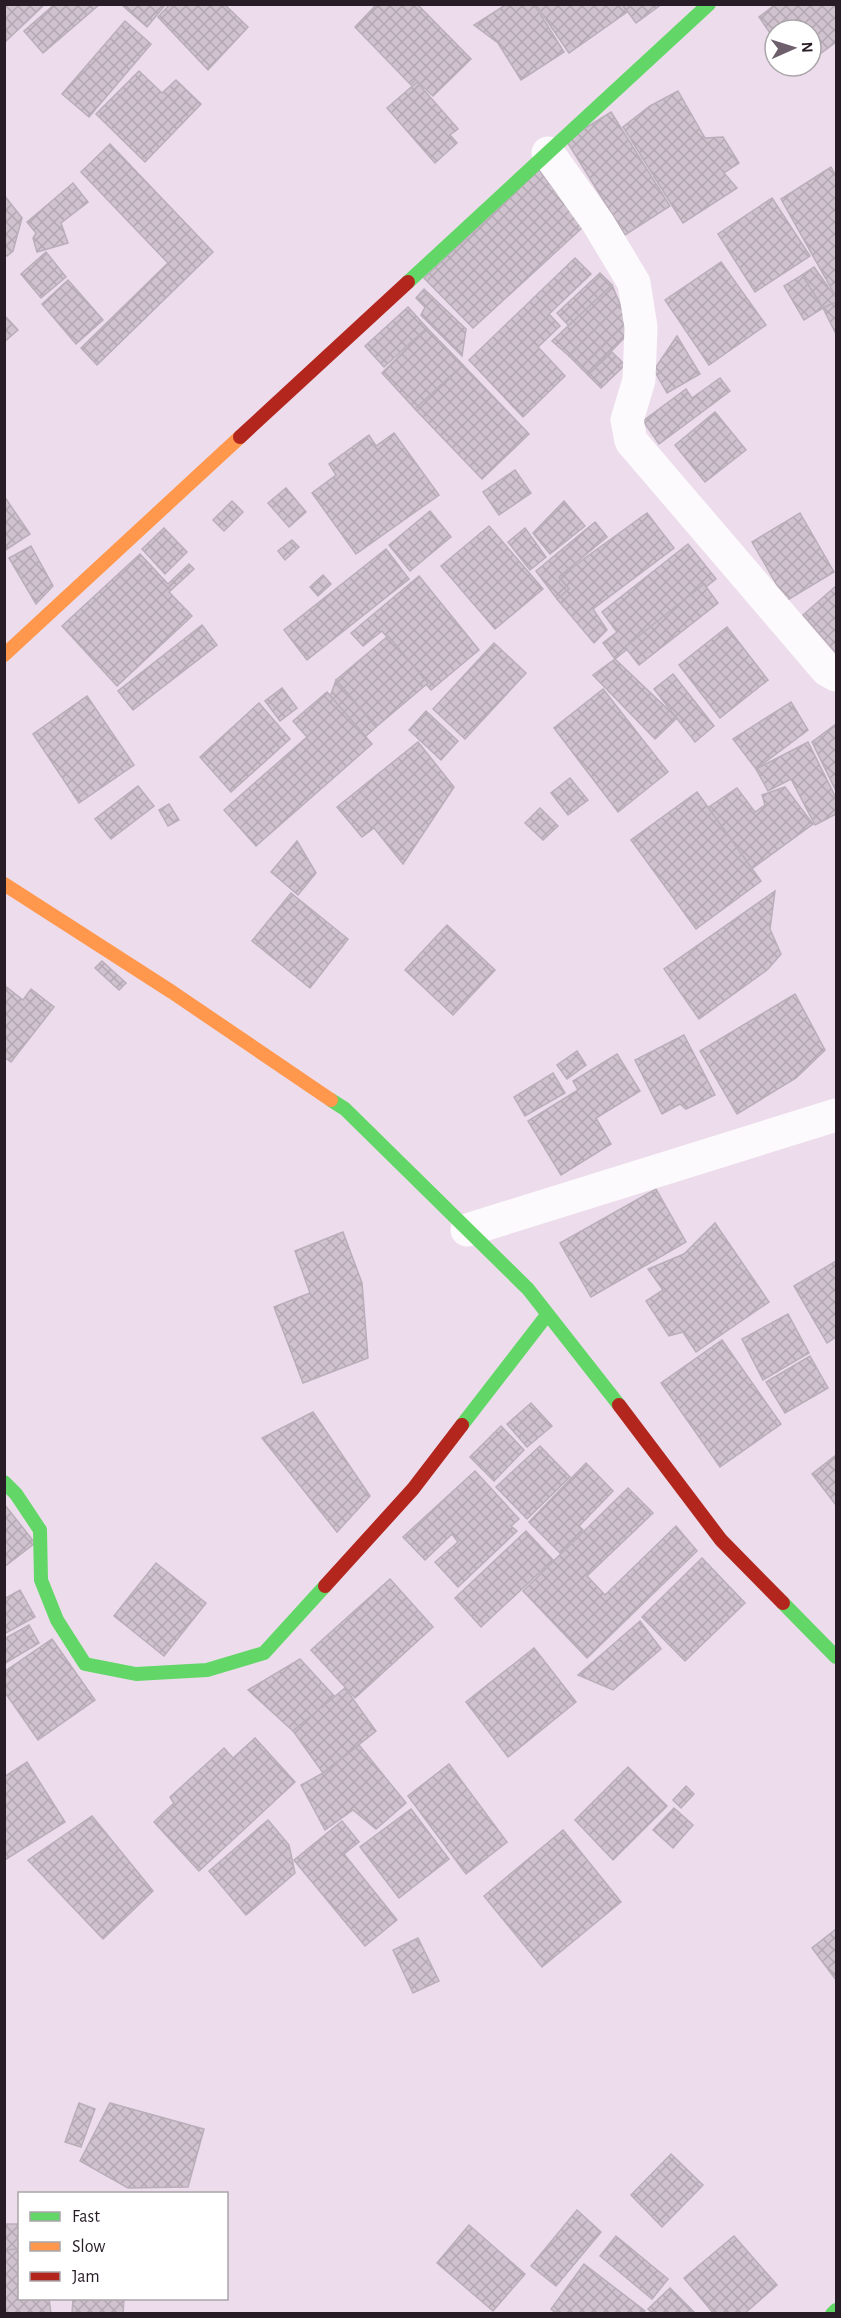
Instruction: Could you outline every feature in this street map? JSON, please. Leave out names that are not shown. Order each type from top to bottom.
[{"type":"street","points":[[4,656],[709,4]]},
{"type":"street","points":[[548,153],[598,223],[634,283],[641,327],[639,380],[627,420],[631,441],[827,670],[837,675]]},
{"type":"street","points":[[4,884],[162,986],[345,1109],[528,1289],[646,1439],[721,1540],[837,1657]]},
{"type":"street","points":[[467,1230],[837,1115]]},
{"type":"street","points":[[4,1482],[16,1494],[40,1530],[41,1580],[57,1620],[85,1664],[136,1674],[207,1670],[264,1653],[413,1489],[548,1315]]},
{"type":"street","points":[[832,2313],[837,2310]]},
{"type":"building","points":[[4,4],[45,4],[6,41]]},
{"type":"building","points":[[55,4],[100,4],[43,53],[24,31]]},
{"type":"building","points":[[125,4],[166,4],[147,27],[123,6]]},
{"type":"building","points":[[170,4],[224,4],[248,27],[208,70],[158,17]]},
{"type":"building","points":[[377,4],[417,4],[471,59],[433,96],[416,80],[411,85],[355,27]]},
{"type":"building","points":[[507,4],[534,4],[564,52],[521,80],[498,43],[474,25]]},
{"type":"building","points":[[622,4],[662,4],[636,23]]},
{"type":"building","points":[[622,4],[627,12],[569,53],[536,5]]},
{"type":"building","points":[[776,4],[836,4],[836,42],[823,52],[823,18],[763,18],[763,23],[759,17]]},
{"type":"building","points":[[125,21],[151,44],[89,117],[62,94]]},
{"type":"building","points":[[139,71],[162,93],[176,80],[201,104],[145,162],[96,114]]},
{"type":"building","points":[[417,82],[458,129],[450,135],[457,143],[435,163],[387,108]]},
{"type":"building","points":[[678,91],[705,138],[723,137],[739,163],[724,173],[737,188],[683,223],[623,127],[650,106]]},
{"type":"building","points":[[611,112],[670,206],[625,235],[566,140]]},
{"type":"building","points":[[110,144],[213,252],[97,365],[81,348],[168,263],[81,172]]},
{"type":"building","points":[[831,167],[836,176],[836,297],[781,199]]},
{"type":"building","points":[[539,170],[583,227],[473,328],[424,278]]},
{"type":"building","points":[[73,183],[88,202],[61,223],[68,243],[37,252],[33,238],[36,233],[27,222]]},
{"type":"building","points":[[4,195],[22,218],[13,251],[7,256],[4,252]]},
{"type":"building","points":[[772,198],[810,256],[755,292],[718,234]]},
{"type":"building","points":[[46,252],[66,277],[41,298],[21,274]]},
{"type":"building","points":[[575,258],[591,274],[549,314],[560,326],[538,347],[565,376],[523,417],[469,360]]},
{"type":"building","points":[[721,262],[766,325],[709,365],[665,300]]},
{"type":"building","points":[[814,267],[836,298],[836,302],[823,308],[802,275]]},
{"type":"building","points":[[600,273],[612,285],[569,326],[557,313]]},
{"type":"building","points":[[802,275],[823,308],[804,320],[784,286]]},
{"type":"building","points":[[68,280],[103,320],[76,344],[42,304]]},
{"type":"building","points":[[612,285],[620,304],[569,356],[552,341]]},
{"type":"building","points":[[424,289],[466,329],[462,356],[421,315],[425,307],[416,298]]},
{"type":"building","points":[[836,302],[836,334],[823,308]]},
{"type":"building","points":[[620,304],[628,321],[581,368],[569,356]]},
{"type":"building","points":[[408,307],[427,328],[384,367],[365,346]]},
{"type":"building","points":[[4,315],[18,330],[4,342]]},
{"type":"building","points":[[628,321],[628,334],[588,375],[581,368]]},
{"type":"building","points":[[427,328],[463,365],[415,409],[382,373]]},
{"type":"building","points":[[677,336],[700,374],[667,393],[654,370]]},
{"type":"building","points":[[612,352],[625,365],[601,388],[588,375]]},
{"type":"building","points":[[463,365],[529,434],[482,479],[415,409]]},
{"type":"building","points":[[720,378],[730,391],[659,444],[643,421],[686,389],[692,398]]},
{"type":"building","points":[[715,412],[746,450],[705,482],[675,445]]},
{"type":"building","points":[[394,433],[439,495],[356,554],[312,493],[336,475],[329,464],[369,435],[376,446]]},
{"type":"building","points":[[515,470],[531,493],[499,515],[483,492]]},
{"type":"building","points":[[286,488],[306,512],[289,527],[268,503]]},
{"type":"building","points":[[4,496],[30,534],[4,551]]},
{"type":"building","points":[[232,501],[243,512],[224,531],[213,520]]},
{"type":"building","points":[[564,501],[585,526],[550,554],[533,533]]},
{"type":"building","points":[[430,511],[451,537],[410,571],[389,545]]},
{"type":"building","points":[[647,513],[674,548],[593,609],[607,630],[594,643],[557,599],[569,589],[559,577]]},
{"type":"building","points":[[800,513],[834,572],[786,601],[752,542]]},
{"type":"building","points":[[595,522],[607,537],[559,577],[569,589],[557,599],[536,571]]},
{"type":"building","points":[[489,526],[543,589],[495,629],[441,566]]},
{"type":"building","points":[[164,528],[187,552],[165,574],[142,549]]},
{"type":"building","points":[[525,528],[546,557],[530,570],[508,542]]},
{"type":"building","points":[[292,540],[299,547],[285,560],[278,551]]},
{"type":"building","points":[[688,544],[716,579],[615,659],[603,643],[617,632],[602,612]]},
{"type":"building","points":[[31,546],[53,586],[36,604],[9,558]]},
{"type":"building","points":[[386,549],[409,579],[307,660],[284,630]]},
{"type":"building","points":[[140,554],[168,584],[189,564],[194,569],[169,592],[192,616],[117,686],[62,626]]},
{"type":"building","points":[[323,575],[331,584],[318,596],[310,587]]},
{"type":"building","points":[[419,576],[479,650],[431,690],[382,631],[363,646],[351,633]]},
{"type":"building","points":[[704,584],[718,603],[639,665],[625,647]]},
{"type":"building","points":[[836,586],[836,653],[803,615]]},
{"type":"building","points":[[202,625],[217,645],[133,710],[118,691]]},
{"type":"building","points":[[727,627],[768,680],[720,718],[679,665]]},
{"type":"building","points":[[388,636],[428,683],[376,727],[336,680]]},
{"type":"building","points":[[494,643],[526,673],[465,739],[433,709]]},
{"type":"building","points":[[615,659],[677,718],[655,739],[593,675]]},
{"type":"building","points":[[673,674],[714,726],[695,742],[654,689]]},
{"type":"building","points":[[336,680],[376,727],[357,744],[329,700]]},
{"type":"building","points":[[282,688],[297,708],[280,721],[265,701]]},
{"type":"building","points":[[603,689],[668,772],[618,812],[554,728]]},
{"type":"building","points":[[327,692],[372,744],[256,846],[224,810],[307,737],[293,721]]},
{"type":"building","points":[[87,696],[134,765],[79,803],[33,734]]},
{"type":"building","points":[[791,702],[808,730],[756,769],[733,739]]},
{"type":"building","points":[[259,703],[290,739],[231,792],[200,757]]},
{"type":"building","points":[[426,711],[458,741],[441,760],[409,730]]},
{"type":"building","points":[[836,724],[836,791],[812,742]]},
{"type":"building","points":[[418,742],[454,787],[403,864],[374,828],[362,837],[337,807]]},
{"type":"building","points":[[808,742],[836,798],[836,814],[815,825],[791,779],[768,791],[756,769]]},
{"type":"building","points":[[570,778],[588,800],[568,815],[551,793]]},
{"type":"building","points":[[138,786],[154,806],[111,839],[95,819]]},
{"type":"building","points":[[785,787],[813,824],[750,870],[706,809],[737,788],[755,812],[765,805],[762,795]]},
{"type":"building","points":[[697,792],[761,881],[696,929],[631,840]]},
{"type":"building","points":[[169,804],[179,820],[168,826],[159,810]]},
{"type":"building","points":[[540,808],[558,826],[543,840],[525,823]]},
{"type":"building","points":[[297,841],[316,873],[298,895],[271,872]]},
{"type":"building","points":[[775,891],[770,929],[781,954],[767,970],[699,1019],[664,969]]},
{"type":"building","points":[[291,893],[348,939],[310,988],[252,941]]},
{"type":"building","points":[[447,925],[495,970],[453,1015],[405,970]]},
{"type":"building","points":[[102,961],[126,983],[119,990],[95,968]]},
{"type":"building","points":[[4,985],[23,1000],[31,989],[54,1007],[11,1062],[4,1057]]},
{"type":"building","points":[[795,994],[825,1050],[796,1078],[737,1114],[700,1051]]},
{"type":"building","points":[[684,1035],[715,1095],[686,1109],[680,1104],[662,1114],[635,1060]]},
{"type":"building","points":[[577,1051],[586,1065],[567,1079],[557,1065]]},
{"type":"building","points":[[617,1054],[640,1091],[596,1118],[611,1144],[561,1175],[528,1121],[578,1090],[573,1081]]},
{"type":"building","points":[[553,1073],[565,1093],[525,1116],[514,1097]]},
{"type":"building","points":[[656,1189],[686,1242],[591,1297],[560,1243]]},
{"type":"building","points":[[715,1223],[769,1302],[696,1352],[683,1332],[669,1336],[646,1301],[663,1290],[648,1269],[684,1254]]},
{"type":"building","points":[[343,1232],[362,1283],[368,1358],[303,1383],[274,1307],[310,1293],[295,1251]]},
{"type":"building","points":[[836,1261],[836,1337],[827,1343],[794,1286]]},
{"type":"building","points":[[788,1314],[809,1353],[763,1380],[742,1339]]},
{"type":"building","points":[[722,1340],[781,1424],[720,1467],[661,1383]]},
{"type":"building","points":[[810,1356],[828,1388],[785,1413],[766,1382]]},
{"type":"building","points":[[531,1403],[552,1426],[527,1447],[507,1424]]},
{"type":"building","points":[[313,1412],[370,1496],[337,1532],[262,1438]]},
{"type":"building","points":[[501,1426],[524,1450],[494,1481],[470,1457]]},
{"type":"building","points":[[540,1446],[570,1477],[527,1519],[496,1487]]},
{"type":"building","points":[[836,1455],[836,1505],[812,1474]]},
{"type":"building","points":[[586,1463],[613,1491],[579,1526],[583,1530],[560,1553],[529,1522]]},
{"type":"building","points":[[475,1471],[519,1519],[511,1526],[517,1531],[458,1587],[435,1562],[458,1542],[452,1534],[425,1560],[403,1537]]},
{"type":"building","points":[[628,1488],[653,1513],[587,1576],[605,1595],[676,1526],[697,1551],[587,1658],[523,1591]]},
{"type":"building","points":[[4,1504],[35,1543],[4,1567]]},
{"type":"building","points":[[526,1531],[553,1560],[481,1627],[455,1598]]},
{"type":"building","points":[[702,1558],[745,1603],[685,1661],[642,1617]]},
{"type":"building","points":[[156,1563],[206,1603],[164,1656],[114,1616]]},
{"type":"building","points":[[390,1579],[433,1627],[355,1698],[311,1650]]},
{"type":"building","points":[[20,1590],[35,1617],[4,1634],[4,1599]]},
{"type":"building","points":[[640,1621],[661,1649],[613,1690],[578,1675]]},
{"type":"building","points":[[29,1625],[39,1643],[4,1664],[4,1639]]},
{"type":"building","points":[[52,1639],[95,1700],[38,1740],[4,1691],[4,1672]]},
{"type":"building","points":[[534,1648],[576,1702],[508,1757],[466,1702]]},
{"type":"building","points":[[300,1659],[335,1697],[293,1731],[248,1690]]},
{"type":"building","points":[[345,1688],[376,1731],[323,1773],[293,1731]]},
{"type":"building","points":[[255,1738],[295,1782],[199,1871],[154,1822],[174,1803],[170,1797],[224,1748],[233,1758]]},
{"type":"building","points":[[359,1745],[406,1803],[376,1829],[353,1810],[325,1830],[301,1785],[323,1773]]},
{"type":"building","points":[[27,1762],[65,1822],[5,1860],[4,1777]]},
{"type":"building","points":[[449,1764],[507,1842],[466,1874],[408,1796]]},
{"type":"building","points":[[628,1767],[667,1806],[613,1860],[575,1820]]},
{"type":"building","points":[[686,1786],[694,1794],[681,1808],[673,1800]]},
{"type":"building","points":[[674,1808],[693,1825],[673,1848],[653,1830]]},
{"type":"building","points":[[411,1809],[449,1859],[399,1898],[360,1847]]},
{"type":"building","points":[[92,1816],[153,1891],[103,1939],[28,1860]]},
{"type":"building","points":[[268,1820],[289,1845],[295,1873],[246,1915],[209,1871]]},
{"type":"building","points":[[342,1821],[359,1842],[344,1854],[397,1920],[365,1946],[294,1860]]},
{"type":"building","points":[[563,1830],[621,1902],[542,1967],[484,1896]]},
{"type":"building","points":[[836,1929],[836,1980],[812,1948]]},
{"type":"building","points":[[418,1938],[439,1981],[413,1993],[393,1950]]},
{"type":"building","points":[[79,2103],[95,2109],[81,2147],[65,2142]]},
{"type":"building","points":[[110,2103],[204,2129],[188,2187],[128,2188],[80,2161]]},
{"type":"building","points":[[671,2154],[703,2185],[662,2227],[631,2195]]},
{"type":"building","points":[[577,2210],[601,2232],[556,2286],[531,2266]]},
{"type":"building","points":[[4,2224],[18,2224],[18,2249],[4,2250]]},
{"type":"building","points":[[469,2225],[525,2274],[493,2311],[437,2263]]},
{"type":"building","points":[[616,2236],[668,2279],[652,2299],[600,2256]]},
{"type":"building","points":[[734,2236],[777,2285],[744,2314],[714,2314],[684,2278]]},
{"type":"building","points":[[18,2249],[18,2300],[49,2300],[51,2314],[4,2314],[4,2250]]},
{"type":"building","points":[[584,2264],[645,2311],[643,2314],[557,2314],[551,2309]]},
{"type":"building","points":[[670,2288],[696,2314],[653,2314],[648,2309]]},
{"type":"building","points":[[73,2300],[124,2300],[123,2314],[72,2314]]},
{"type":"traffic: fast","points":[[408,282],[709,4]]},
{"type":"traffic: fast","points":[[331,1100],[345,1109],[528,1289],[619,1405]]},
{"type":"traffic: fast","points":[[462,1425],[547,1315]]},
{"type":"traffic: fast","points":[[4,1482],[16,1494],[40,1530],[41,1580],[57,1620],[85,1664],[136,1674],[207,1670],[264,1653],[325,1586]]},
{"type":"traffic: fast","points":[[783,1603],[836,1657]]},
{"type":"traffic: fast","points":[[832,2314],[836,2310]]},
{"type":"traffic: slow","points":[[4,655],[240,437]]},
{"type":"traffic: slow","points":[[4,884],[172,992],[331,1100]]},
{"type":"traffic: jam","points":[[240,437],[408,282]]},
{"type":"traffic: jam","points":[[619,1405],[721,1540],[783,1603]]},
{"type":"traffic: jam","points":[[325,1586],[413,1489],[462,1425]]}]
